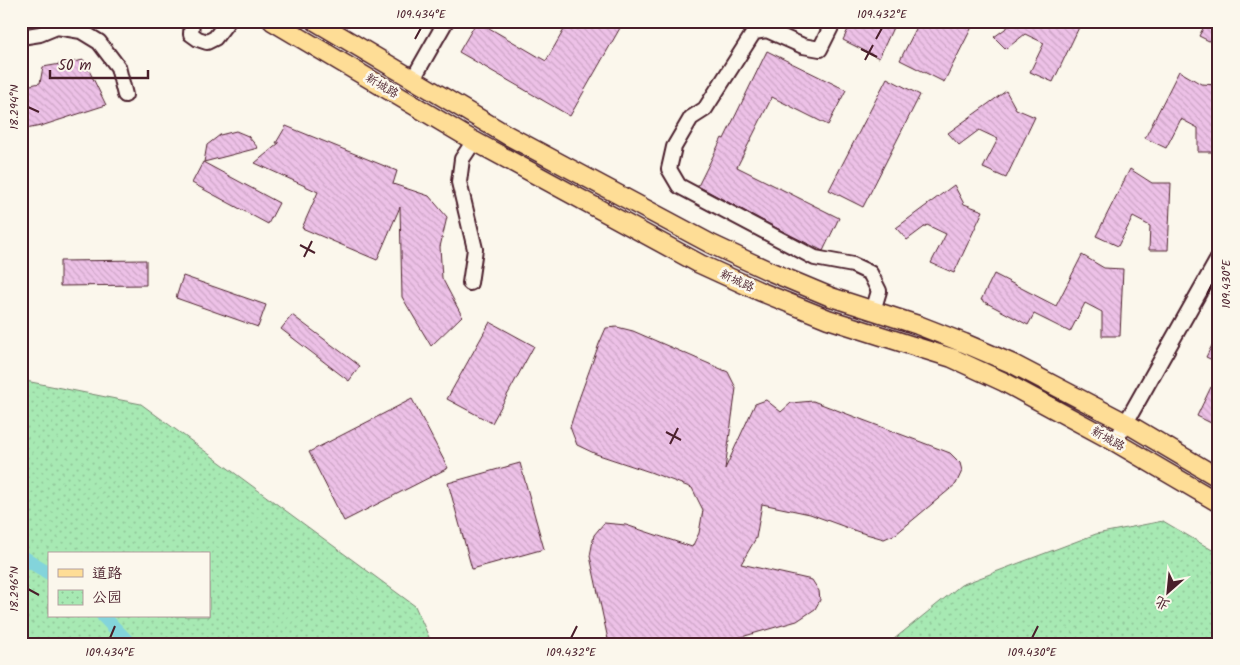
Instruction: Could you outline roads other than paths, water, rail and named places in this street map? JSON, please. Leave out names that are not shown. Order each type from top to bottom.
[{"type":"main road","name":"新城路","points":[[272,21],[474,140],[709,268],[759,292],[828,319],[952,358],[1004,382],[1115,442],[1219,503]]},
{"type":"main road","name":"新城路","points":[[314,21],[506,135],[711,244],[831,297],[954,339],[1013,364],[1126,423],[1219,478]]},
{"type":"street","points":[[192,21],[191,34],[207,42],[215,38],[228,21]]},
{"type":"street","points":[[413,79],[446,21]]},
{"type":"street","points":[[834,21],[820,50],[803,46],[766,30],[754,32],[705,109],[691,118],[674,148],[669,169],[679,186],[816,258],[853,264],[870,273],[879,291],[873,311]]},
{"type":"street","points":[[21,37],[40,34],[57,27],[81,31],[99,42],[118,67],[125,95]]},
{"type":"street","points":[[470,283],[475,249],[459,182],[462,159],[474,140]]},
{"type":"street","points":[[1115,442],[1219,257]]},
{"type":"waterway","points":[[21,556],[48,572]]},
{"type":"waterway","points":[[105,618],[130,644]]}]
